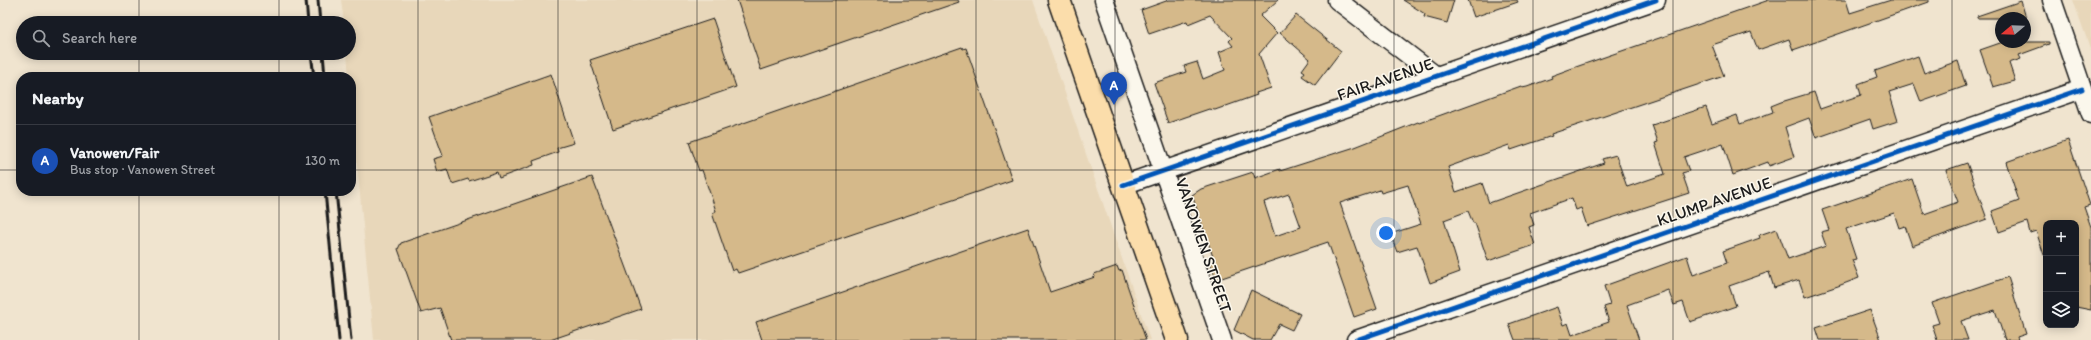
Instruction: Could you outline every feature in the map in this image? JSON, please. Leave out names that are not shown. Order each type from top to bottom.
[{"type":"main road","points":[[1059,0],[1177,340]]},
{"type":"street","name":"VANOWEN STREET","points":[[1104,0],[1222,340]]},
{"type":"street","points":[[1338,0],[1436,76]]},
{"type":"street","points":[[2052,0],[2091,114]]},
{"type":"street","name":"FAIR AVENUE","points":[[1123,185],[1646,2]]},
{"type":"street","name":"KLUMP AVENUE","points":[[1356,340],[2082,89]]},
{"type":"shaded area","points":[[341,0],[1033,0],[1150,340],[374,340],[356,153],[356,72],[349,72],[348,60],[356,60],[356,16],[343,16]]},
{"type":"shaded area","points":[[2073,0],[2091,0],[2091,51]]},
{"type":"building","points":[[737,0],[958,0],[959,2],[761,70]]},
{"type":"building","points":[[1169,0],[1278,0],[1260,16],[1277,33],[1259,54],[1271,88],[1256,93],[1257,95],[1215,110],[1209,109],[1168,123],[1154,83],[1186,72],[1184,66],[1197,62],[1203,79],[1225,70],[1219,52],[1233,46],[1229,41],[1232,38],[1210,15],[1188,24],[1187,21],[1149,34],[1141,10]]},
{"type":"building","points":[[1403,0],[1454,0],[1447,23],[1424,17],[1425,14]]},
{"type":"building","points":[[1468,0],[1517,0],[1518,2],[1474,17]]},
{"type":"building","points":[[1769,0],[1846,0],[1850,13],[1891,0],[1929,0],[1929,2],[1793,50],[1789,39],[1758,50],[1751,32],[1712,45],[1724,76],[1551,134],[1552,136],[1511,150],[1509,145],[1448,167],[1456,192],[1482,183],[1489,203],[1604,163],[1602,159],[1616,155],[1627,187],[1665,174],[1655,143],[1658,142],[1652,125],[1706,107],[1712,124],[1737,115],[1740,124],[1773,112],[1771,106],[1814,92],[1820,109],[1861,95],[1858,84],[1877,77],[1875,71],[1918,56],[1924,73],[1958,61],[1966,86],[1921,102],[1914,84],[1889,92],[1898,121],[1873,129],[1870,119],[1816,138],[1809,118],[1785,127],[1794,157],[1769,166],[1768,162],[1733,175],[1723,144],[1684,157],[1689,171],[1682,173],[1689,193],[1587,226],[1581,208],[1576,210],[1572,198],[1530,213],[1534,225],[1529,227],[1535,245],[1488,261],[1475,223],[1473,223],[1468,211],[1444,220],[1460,272],[1430,283],[1417,246],[1397,252],[1390,234],[1421,224],[1408,185],[1381,193],[1380,190],[1340,203],[1377,309],[1354,317],[1328,242],[1216,280],[1209,258],[1213,257],[1192,195],[1201,189],[1253,172],[1255,178],[1355,147],[1418,122],[1419,123],[1521,86],[1522,88],[1527,87],[1552,78],[1551,76]],"holes":[[[1289,194],[1301,227],[1275,236],[1264,202]]]},
{"type":"building","points":[[2021,1],[2024,12],[1995,12],[1995,18],[1977,18],[1977,16]]},
{"type":"building","points":[[1296,15],[1341,51],[1315,85],[1302,76],[1305,72],[1302,70],[1310,59],[1280,33]]},
{"type":"building","points":[[713,19],[736,87],[613,129],[590,60]]},
{"type":"building","points":[[2031,42],[2049,42],[2049,44],[2019,55],[2021,59],[2009,63],[2015,81],[1993,87],[1980,50],[1995,45],[1995,48],[2031,48]]},
{"type":"building","points":[[962,47],[963,49],[966,48],[1012,180],[738,273],[736,269],[732,271],[712,213],[716,211],[702,170],[699,171],[689,142]]},
{"type":"building","points":[[551,74],[574,143],[557,148],[558,152],[533,161],[534,165],[499,178],[497,172],[469,181],[468,179],[452,184],[447,169],[437,172],[433,159],[443,156],[429,117]]},
{"type":"building","points":[[2068,140],[2090,205],[2084,207],[2091,227],[2091,310],[2079,308],[2079,220],[2043,220],[2043,252],[2036,231],[2030,233],[2027,222],[1999,232],[1992,211],[2019,201],[2006,162]]},
{"type":"building","points":[[1967,163],[1987,219],[1912,246],[1905,226],[1899,228],[1894,213],[1846,229],[1856,259],[1852,260],[1859,278],[1838,286],[1805,297],[1799,280],[1774,288],[1769,272],[1729,286],[1736,306],[1690,322],[1683,302],[1674,305],[1668,290],[1627,305],[1639,340],[1515,340],[1509,324],[1557,307],[1563,325],[1568,323],[1572,335],[1609,322],[1604,307],[1610,305],[1604,286],[1687,256],[1693,275],[1727,263],[1723,251],[1760,238],[1759,235],[1777,229],[1788,259],[1826,246],[1821,232],[1829,230],[1822,210],[1912,179],[1924,214],[1958,202],[1946,170]]},
{"type":"building","points":[[592,177],[641,309],[550,340],[451,340],[440,308],[421,313],[398,249],[401,243]]},
{"type":"building","points":[[1028,228],[1050,292],[1095,277],[1094,274],[1117,266],[1119,271],[1122,270],[1146,340],[762,340],[756,322]]},
{"type":"building","points":[[2008,277],[2026,334],[2017,337],[2018,340],[2005,340],[1995,310],[1961,321],[1968,340],[1937,340],[1932,325],[1939,323],[1932,303]]},
{"type":"building","points":[[1251,290],[1300,314],[1292,330],[1279,324],[1270,340],[1253,340],[1234,330]]},
{"type":"building","points":[[1870,310],[1881,340],[1820,340],[1816,328]]},
{"type":"railway","points":[[306,0],[307,16]]},
{"type":"railway","points":[[318,0],[319,16]]},
{"type":"railway","points":[[312,60],[313,72]]},
{"type":"railway","points":[[324,60],[325,72]]},
{"type":"railway","points":[[325,196],[339,340]]},
{"type":"railway","points":[[337,196],[351,340]]},
{"type":"cycle path","points":[[1123,185],[1656,0]]},
{"type":"cycle path","points":[[1356,340],[2082,89]]},
{"type":"place","name":"Vanowen/Fair","points":[[1114,105]]}]
